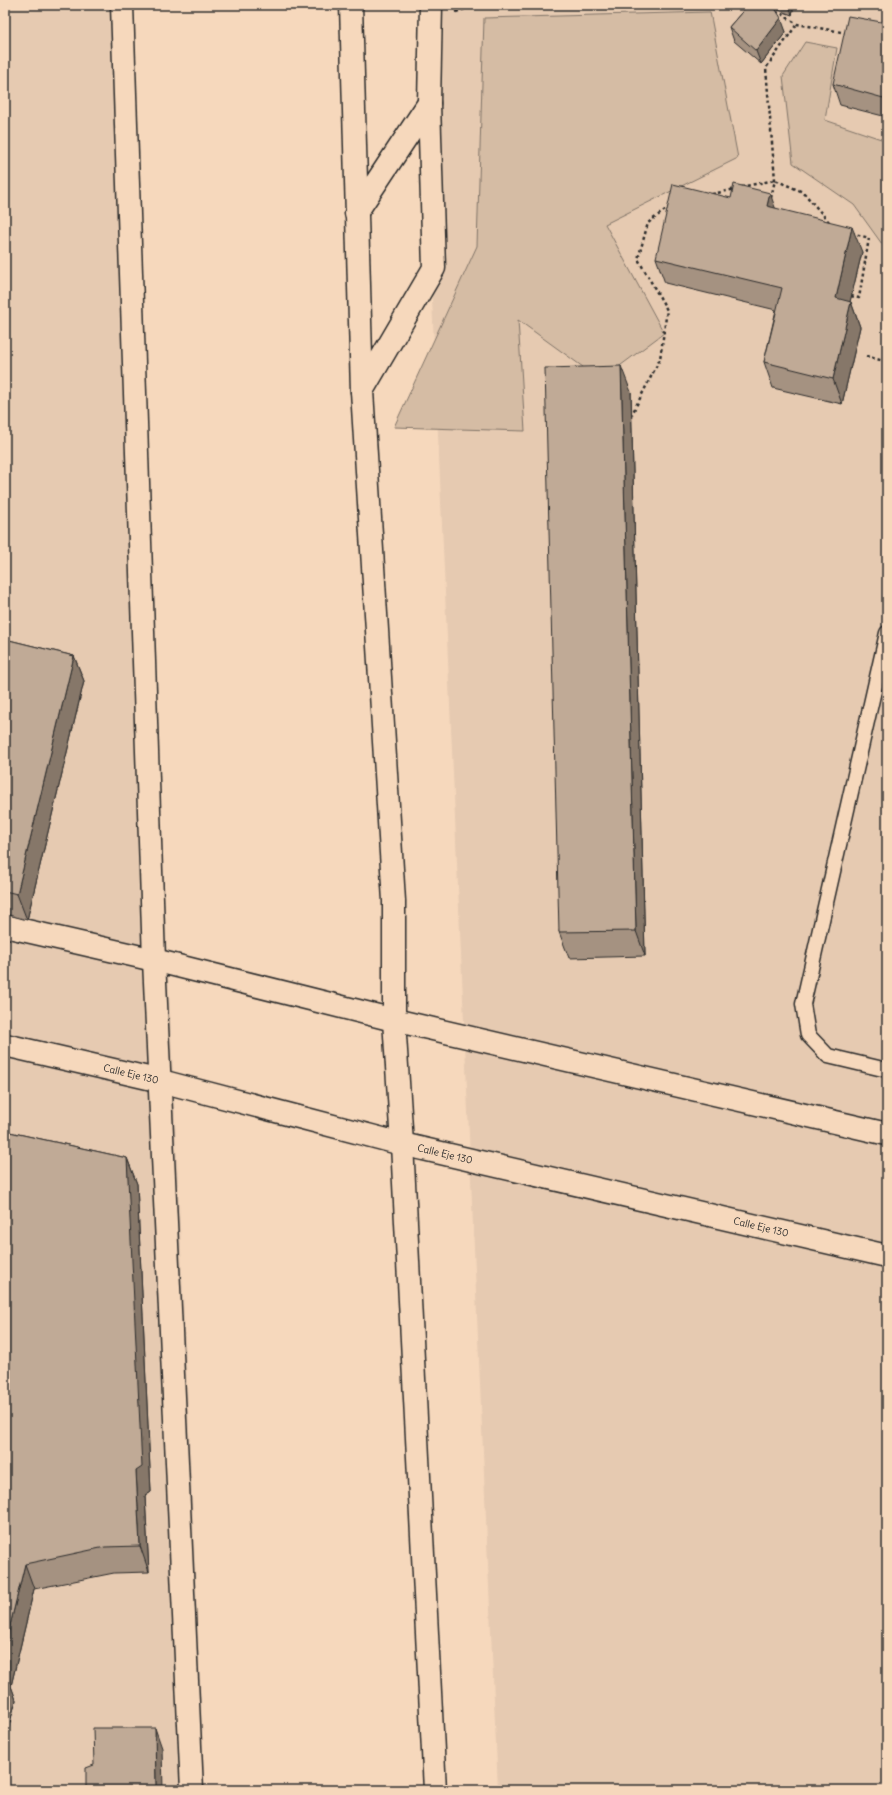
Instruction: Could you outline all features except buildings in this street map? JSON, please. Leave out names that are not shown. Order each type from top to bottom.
[{"type":"street","points":[[122,5],[154,960],[161,1081],[192,1790]]},
{"type":"street","points":[[351,5],[362,391],[394,901],[394,1020],[402,1144],[435,1790]]},
{"type":"street","points":[[362,391],[434,268],[429,102],[431,5]]},
{"type":"street","points":[[356,213],[429,102]]},
{"type":"street","points":[[5,926],[154,960],[394,1020],[887,1134]]},
{"type":"street","name":"Calle Eje 130","points":[[5,1046],[161,1081],[402,1144],[887,1256]]},
{"type":"lane","points":[[887,633],[803,1004],[808,1035],[828,1056],[887,1070]]},
{"type":"path","points":[[740,5],[754,7]]},
{"type":"path","points":[[775,12],[782,14],[797,24],[850,34]]},
{"type":"path","points":[[770,201],[775,180],[766,68],[797,24]]},
{"type":"path","points":[[706,195],[775,180],[803,192],[835,228]]},
{"type":"path","points":[[631,416],[660,359],[667,310],[638,259],[648,223],[675,202]]},
{"type":"path","points":[[848,232],[869,238],[859,298],[851,296]]},
{"type":"path","points":[[866,356],[887,362]]},
{"type":"shaded area","points":[[5,5],[122,5],[177,1157],[205,1790],[5,1790]]},
{"type":"shaded area","points":[[419,5],[887,5],[887,1790],[498,1790]]},
{"type":"shaded area","points":[[710,12],[738,158],[605,224],[664,333],[601,380],[518,320],[525,431],[394,427],[477,246],[484,18]]},
{"type":"shaded area","points":[[805,42],[837,48],[825,120],[887,141],[887,251],[854,205],[793,163],[783,76]]}]
